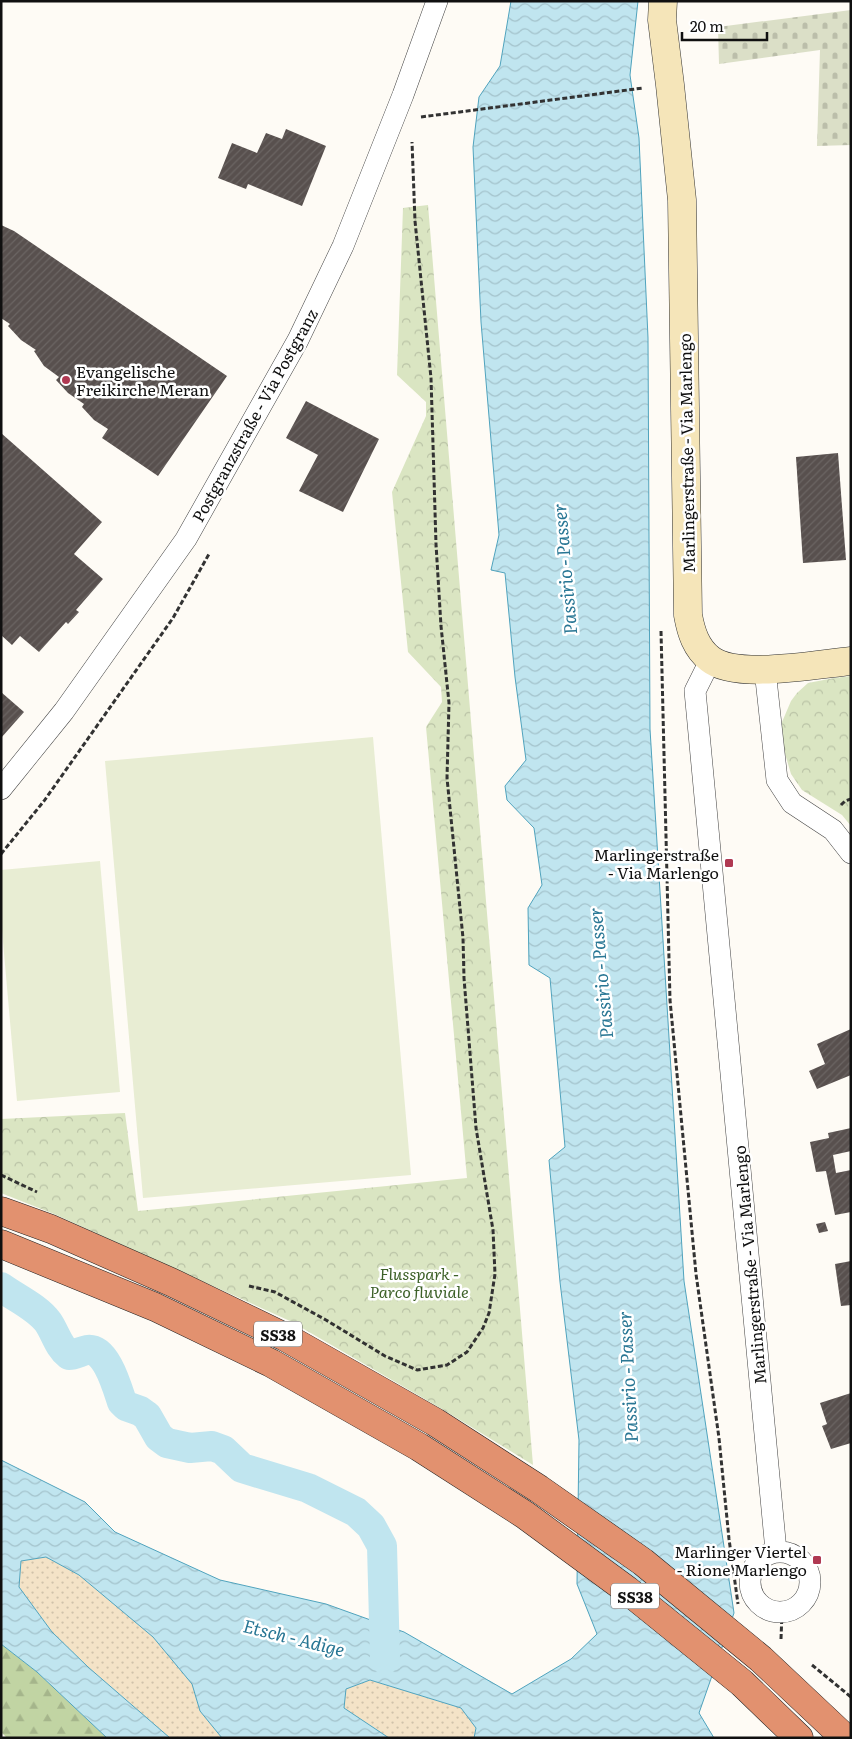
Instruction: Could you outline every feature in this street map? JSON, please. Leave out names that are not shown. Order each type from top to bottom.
[{"type":"highway","name":"SS38","points":[[1,1211],[51,1229],[171,1282],[285,1337],[435,1422],[539,1489],[642,1562],[761,1659],[845,1738]]},
{"type":"highway","name":"SS38","points":[[1,1244],[155,1307],[271,1363],[419,1447],[525,1515],[627,1590],[742,1682],[799,1738]]},
{"type":"street","name":"Postgranzstraße - Via Postgranz","points":[[1,790],[64,711],[186,539],[298,340],[343,246],[403,95],[437,1]]},
{"type":"street","name":"Marlingerstraße - Via Marlengo","points":[[664,1],[662,20],[682,200],[688,615],[691,632],[699,647],[711,660],[695,691],[776,1551]]},
{"type":"street","points":[[711,660],[725,666],[765,670],[851,661]]},
{"type":"street","points":[[765,670],[777,780],[792,803],[832,830],[851,853]]},
{"type":"street","points":[[776,1551],[793,1554],[806,1564],[811,1579],[808,1596],[797,1608],[782,1613],[766,1610],[754,1598],[749,1584],[752,1568],[762,1557],[776,1551]]},
{"type":"path","points":[[428,116],[643,88]]},
{"type":"path","points":[[248,1286],[275,1292],[385,1356],[417,1370],[447,1365],[467,1352],[483,1328],[489,1313],[495,1274],[493,1230],[475,1119],[464,978],[463,938],[447,778],[449,703],[441,626],[431,378],[415,221],[411,138]]},
{"type":"path","points":[[661,625],[670,1000],[696,1274],[719,1438],[738,1610]]},
{"type":"path","points":[[1,1175],[39,1193]]},
{"type":"path","points":[[733,1568],[749,1584]]},
{"type":"path","points":[[774,1635],[781,1640],[782,1613]]},
{"type":"path","points":[[809,1663],[851,1697]]},
{"type":"green space","points":[[851,10],[851,145],[817,146],[820,50],[719,64],[718,27]]},
{"type":"green space","name":"Flusspark - Parco fluviale","points":[[428,205],[533,1465],[442,1409],[290,1321],[54,1214],[1,1193],[1,1119],[125,1113],[138,1211],[467,1178],[426,727],[442,702],[441,687],[408,652],[392,492],[426,416],[426,402],[397,375],[403,208]]},
{"type":"green space","points":[[851,676],[851,826],[842,815],[802,790],[791,774],[781,740],[782,722],[791,701],[797,693],[808,683]]},
{"type":"green space","points":[[373,737],[411,1175],[143,1198],[105,761]]},
{"type":"green space","points":[[100,861],[120,1092],[17,1101],[1,919],[1,870]]},
{"type":"green space","points":[[1,1644],[37,1672],[107,1738],[7,1738],[1,1732]]},
{"type":"sand","points":[[46,1557],[79,1575],[153,1637],[192,1684],[200,1711],[222,1738],[170,1738],[88,1667],[52,1632],[19,1587],[21,1561]]},
{"type":"sand","points":[[370,1680],[461,1708],[476,1728],[474,1738],[389,1738],[344,1708],[346,1689]]},
{"type":"water","points":[[511,1],[638,1],[630,75],[639,138],[648,338],[650,729],[684,1281],[734,1613],[699,1713],[714,1738],[474,1738],[476,1728],[461,1708],[370,1680],[346,1689],[344,1708],[389,1738],[222,1738],[200,1711],[192,1684],[153,1637],[79,1575],[46,1557],[21,1561],[19,1587],[52,1632],[88,1667],[170,1738],[107,1738],[37,1672],[1,1644],[1,1460],[85,1502],[115,1532],[220,1580],[326,1604],[404,1632],[512,1694],[571,1659],[597,1634],[577,1584],[579,1440],[560,1282],[549,1160],[565,1147],[550,978],[529,965],[528,908],[542,885],[534,828],[507,800],[505,786],[526,760],[515,677],[505,573],[491,570],[499,535],[481,322],[473,147],[479,97],[500,66]]},
{"type":"building","points":[[286,129],[326,146],[302,206],[248,184],[246,189],[218,178],[232,143],[257,153],[266,133],[282,139]]},
{"type":"building","points":[[1,225],[14,231],[227,376],[158,476],[102,438],[108,429],[94,420],[82,407],[84,404],[68,393],[56,380],[59,377],[44,366],[34,351],[36,350],[21,340],[8,326],[10,324],[1,318]]},
{"type":"building","points":[[306,401],[379,439],[343,512],[299,491],[318,455],[286,438]]},
{"type":"building","points":[[1,433],[102,522],[74,554],[103,579],[76,610],[79,612],[68,624],[66,622],[39,652],[20,636],[12,645],[1,635]]},
{"type":"building","points":[[838,453],[846,560],[803,563],[796,457]]},
{"type":"building","points":[[1,692],[24,712],[1,738]]},
{"type":"building","points":[[851,1029],[851,1075],[817,1089],[809,1071],[825,1064],[817,1044]]},
{"type":"building","points":[[851,1128],[851,1151],[833,1155],[836,1173],[851,1170],[851,1212],[835,1215],[826,1171],[816,1172],[810,1142],[829,1138],[828,1133]]},
{"type":"building","points":[[825,1222],[828,1231],[819,1233],[816,1224]]},
{"type":"building","points":[[851,1261],[851,1305],[841,1306],[835,1264]]},
{"type":"building","points":[[851,1393],[851,1443],[831,1449],[822,1426],[827,1424],[820,1403]]},
{"type":"waterway","points":[[1,1287],[32,1307],[43,1317],[51,1326],[62,1348],[69,1355],[87,1350],[94,1351],[100,1355],[110,1369],[122,1402],[126,1406],[140,1411],[147,1416],[159,1437],[167,1443],[190,1448],[212,1446],[223,1450],[242,1468],[308,1488],[356,1512],[371,1526],[382,1546],[385,1659]]},
{"type":"place","name":"Evangelische Freikirche Meran","points":[[66,380]]},
{"type":"place","name":"Marlingerstraße - Via Marlengo","points":[[729,863]]},
{"type":"place","name":"Marlinger Viertel - Rione Marlengo","points":[[817,1560]]},
{"type":"water label","name":"Passirio - Passer","points":[[564,569]]},
{"type":"water label","name":"Passirio - Passer","points":[[600,973]]},
{"type":"water label","name":"Passirio - Passer","points":[[627,1377]]},
{"type":"water label","name":"Etsch - Adige","points":[[294,1637]]}]
